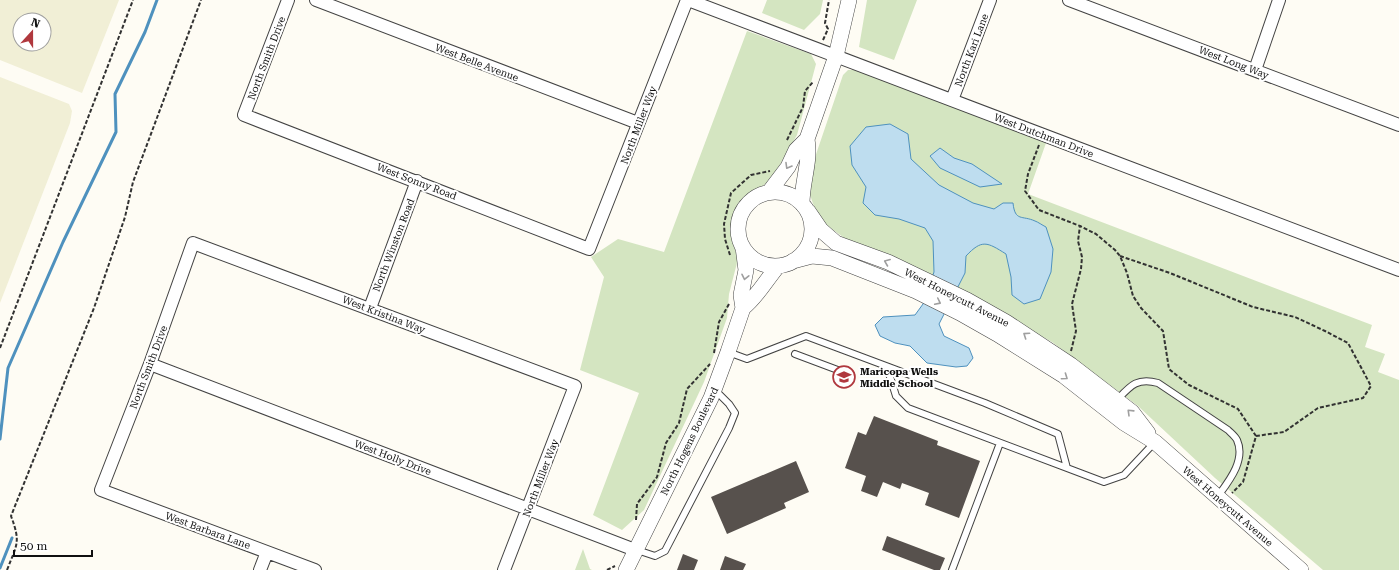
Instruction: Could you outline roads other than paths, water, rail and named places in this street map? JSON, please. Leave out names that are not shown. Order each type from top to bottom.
[{"type":"street","name":"North Smith Drive","points":[[244,115],[288,0]]},
{"type":"street","name":"West Belle Avenue","points":[[316,0],[638,124]]},
{"type":"street","name":"North Miller Way","points":[[589,249],[688,0]]},
{"type":"street","name":"West Dutchman Drive","points":[[688,0],[1399,270]]},
{"type":"street","points":[[769,192],[788,167],[796,150],[807,139],[836,56],[849,0]]},
{"type":"street","name":"North Kari Lane","points":[[952,100],[990,0]]},
{"type":"street","name":"West Long Way","points":[[1069,0],[1399,125]]},
{"type":"street","points":[[1255,70],[1279,0]]},
{"type":"street","name":"West Sonny Road","points":[[244,115],[589,249]]},
{"type":"street","points":[[805,207],[787,194],[769,192],[758,196],[748,203],[738,224],[739,236],[743,247],[749,255],[758,261],[768,265],[778,266],[793,261],[802,254],[809,245],[812,233],[812,222],[805,207],[804,176],[809,154],[807,139]]},
{"type":"street","name":"North Winston Road","points":[[370,308],[417,181]]},
{"type":"street","name":"West Honeycutt Avenue","points":[[805,207],[821,230],[836,243],[888,262],[919,285]]},
{"type":"street","name":"North Smith Drive","points":[[101,490],[150,364],[193,243]]},
{"type":"street","name":"West Kristina Way","points":[[193,243],[575,386]]},
{"type":"street","name":"North Hogens Boulevard","points":[[626,570],[714,389],[728,352],[737,305],[741,295],[746,270],[743,247]]},
{"type":"street","name":"West Honeycutt Avenue","points":[[793,261],[812,256],[832,258],[919,285],[963,307],[1006,322],[1064,360],[1132,412],[1155,442]]},
{"type":"street","name":"North Hogens Boulevard","points":[[737,305],[753,300],[769,276],[778,266]]},
{"type":"street","name":"West Honeycutt Avenue","points":[[963,307],[1064,376],[1124,423],[1155,442],[1301,570]]},
{"type":"street","name":"West Holly Drive","points":[[150,364],[635,550]]},
{"type":"street","name":"North Miller Way","points":[[504,570],[575,386]]},
{"type":"street","name":"West Barbara Lane","points":[[101,490],[315,570]]},
{"type":"street","points":[[260,570],[267,552]]},
{"type":"lane","points":[[728,352],[747,359],[806,336],[887,366],[1058,434],[1067,468]]},
{"type":"lane","points":[[795,354],[851,375]]},
{"type":"lane","points":[[887,366],[896,396],[908,408],[1104,482],[1124,475],[1155,442]]},
{"type":"lane","points":[[1117,400],[1133,384],[1149,380],[1158,383],[1228,430],[1237,440],[1238,461],[1220,499]]},
{"type":"lane","points":[[635,550],[655,556],[665,551],[729,428],[735,413],[729,404],[714,389]]},
{"type":"lane","points":[[952,570],[1000,443]]},
{"type":"water","points":[[890,124],[908,134],[911,159],[939,185],[973,203],[994,209],[1003,203],[1013,203],[1015,213],[1017,215],[1036,221],[1046,227],[1053,249],[1051,272],[1040,299],[1024,304],[1012,295],[1011,277],[1006,254],[985,244],[976,247],[966,256],[965,273],[939,324],[944,336],[969,348],[973,358],[967,366],[956,367],[927,363],[910,346],[895,343],[880,336],[875,325],[883,317],[915,315],[923,304],[934,272],[933,241],[925,228],[899,219],[875,215],[863,203],[866,187],[852,165],[850,146],[866,127]]},
{"type":"water","points":[[940,148],[954,158],[972,164],[1002,184],[980,187],[940,168],[930,156]]},
{"type":"waterway","points":[[0,439],[8,368],[63,242],[116,132],[115,94],[145,32],[157,0]]},
{"type":"waterway","points":[[0,568],[12,538]]},
{"type":"place","name":"Maricopa Wells Middle School","points":[[844,377]]}]
